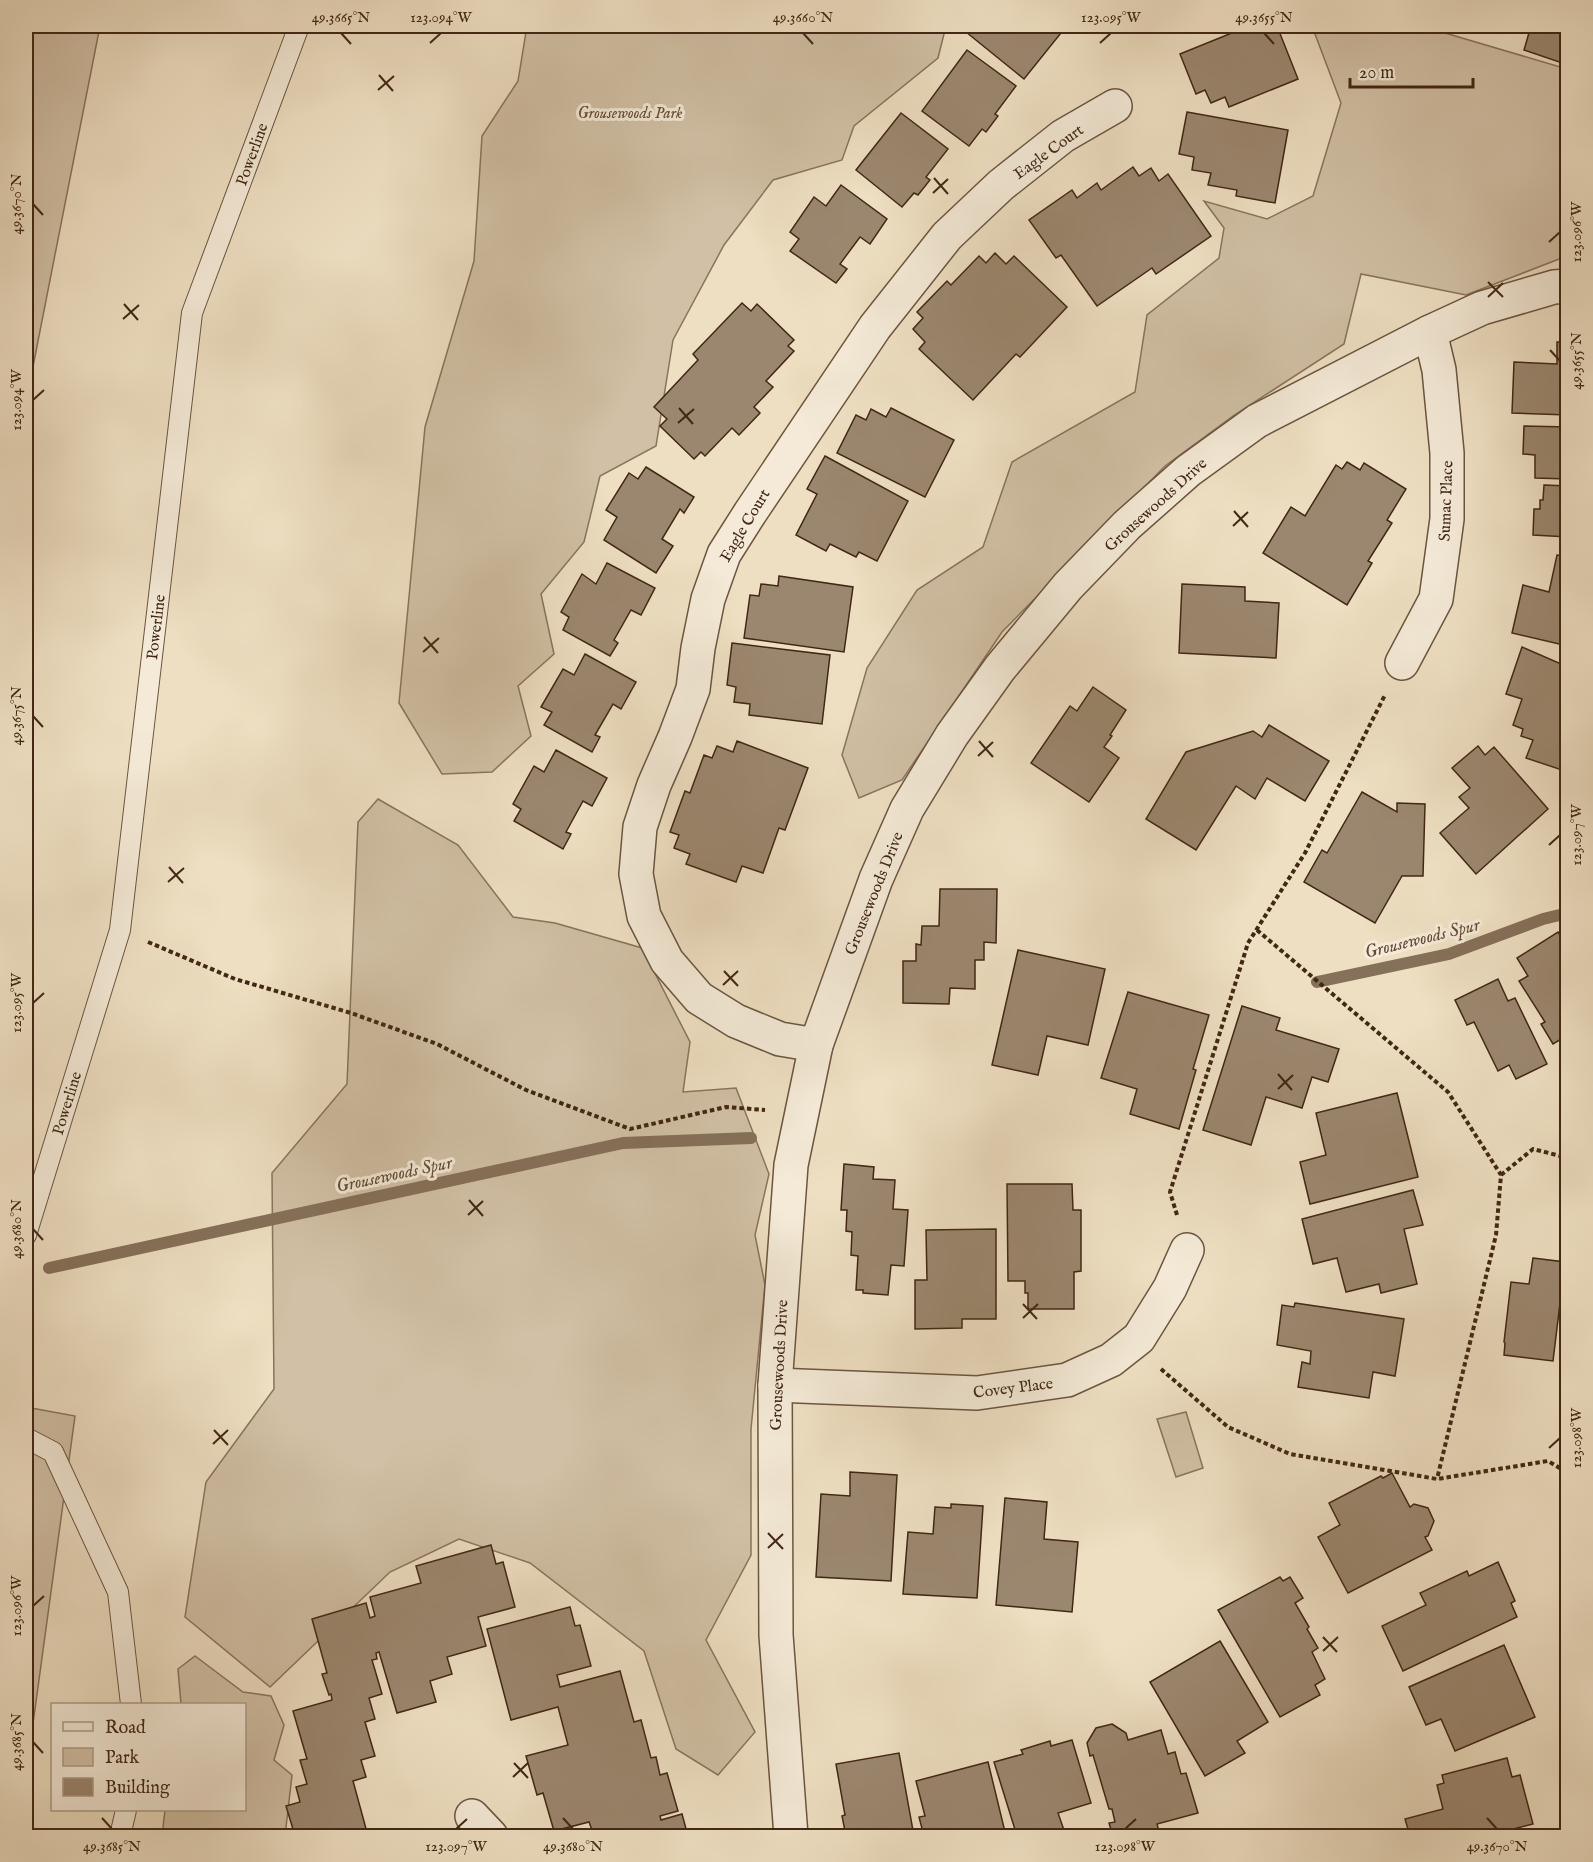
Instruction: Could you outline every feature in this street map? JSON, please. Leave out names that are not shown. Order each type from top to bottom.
[{"type":"street","name":"Eagle Court","points":[[816,1045],[780,1039],[736,1021],[699,998],[667,961],[644,916],[636,874],[640,827],[654,785],[693,689],[698,648],[708,599],[724,554],[750,513],[875,327],[947,236],[1001,185],[1063,136],[1115,106]]},
{"type":"street","name":"Grousewoods Drive","points":[[791,1836],[776,1635],[775,1385],[791,1165],[816,1045],[876,879],[907,809],[952,735],[1000,668],[1068,586],[1127,525],[1188,471],[1257,421],[1430,333],[1482,308],[1554,287],[1568,286]]},
{"type":"street","name":"Sumac Place","points":[[1402,663],[1436,599],[1447,519],[1447,453],[1439,370],[1430,333]]},
{"type":"street","name":"Covey Place","points":[[775,1385],[977,1393],[1066,1380],[1111,1360],[1139,1338],[1170,1288],[1187,1250]]},
{"type":"lane","name":"Powerline","points":[[26,1234],[120,930],[192,313],[299,26]]},
{"type":"lane","points":[[26,1438],[54,1452],[118,1592],[131,1703]]},
{"type":"lane","points":[[120,1836],[126,1811]]},
{"type":"path","points":[[1187,1250],[1170,1192],[1248,943],[1305,853],[1402,663]]},
{"type":"path","points":[[120,930],[236,979],[351,1013],[437,1044],[526,1090],[630,1129],[726,1107],[802,1112]]},
{"type":"path","points":[[1257,930],[1448,1092],[1501,1175],[1496,1235],[1437,1479]]},
{"type":"path","points":[[1501,1175],[1533,1149],[1568,1158]]},
{"type":"path","points":[[1131,1343],[1228,1427],[1290,1454],[1437,1479],[1548,1461],[1568,1473]]},
{"type":"green space","points":[[26,26],[100,26],[26,402]]},
{"type":"green space","name":"Grousewoods Park","points":[[527,26],[946,26],[938,58],[854,126],[842,160],[773,180],[724,245],[673,340],[656,446],[600,476],[584,542],[541,594],[554,654],[518,686],[531,736],[492,772],[442,774],[399,703],[425,427],[474,261],[482,136],[518,81]]},
{"type":"green space","points":[[1312,26],[1447,26],[1445,33],[1567,69],[1568,232],[1565,233],[1567,256],[1466,295],[1361,274],[1344,344],[1233,416],[1165,466],[1002,632],[902,780],[859,798],[842,755],[867,668],[917,590],[983,547],[1012,462],[1135,392],[1147,315],[1219,258],[1224,228],[1204,201],[1267,219],[1313,196],[1341,103]]},
{"type":"green space","points":[[378,799],[458,845],[513,917],[555,923],[642,948],[690,1042],[683,1092],[736,1088],[769,1174],[755,1235],[765,1285],[751,1429],[751,1555],[706,1640],[755,1732],[718,1775],[676,1749],[644,1651],[530,1563],[459,1539],[390,1572],[270,1687],[185,1617],[206,1482],[274,1389],[272,1173],[347,1084],[358,822]]},
{"type":"green space","points":[[26,1407],[75,1416],[26,1775]]},
{"type":"green space","points":[[1186,1412],[1203,1468],[1176,1477],[1157,1419]]},
{"type":"green space","points":[[195,1656],[243,1692],[271,1696],[284,1725],[274,1760],[292,1775],[285,1836],[162,1836],[165,1811],[246,1811],[246,1703],[181,1703],[178,1669]]},
{"type":"building","points":[[972,26],[1062,26],[1065,28],[1024,79],[966,32]]},
{"type":"building","points":[[1249,26],[1277,26],[1298,79],[1229,107],[1225,97],[1211,103],[1205,90],[1196,94],[1180,54]]},
{"type":"building","points":[[1531,26],[1568,26],[1568,65],[1524,50]]},
{"type":"building","points":[[967,50],[1016,86],[995,114],[998,116],[986,132],[982,129],[969,146],[922,111]]},
{"type":"building","points":[[1187,112],[1288,130],[1275,203],[1236,196],[1237,190],[1208,185],[1211,173],[1192,170],[1194,157],[1179,154]]},
{"type":"building","points":[[901,113],[948,149],[926,177],[930,180],[918,195],[914,193],[902,207],[856,170]]},
{"type":"building","points":[[1133,167],[1139,176],[1151,168],[1159,181],[1168,174],[1211,236],[1156,274],[1152,268],[1097,306],[1061,255],[1056,258],[1029,220],[1072,190],[1077,198],[1097,183],[1101,190]]},
{"type":"building","points":[[841,185],[887,219],[870,244],[860,237],[840,264],[847,269],[836,283],[790,251],[799,239],[790,232],[814,197],[826,206]]},
{"type":"building","points":[[995,253],[1006,264],[1014,256],[1067,307],[1020,357],[1016,354],[973,400],[919,349],[925,342],[913,329],[923,318],[917,312],[947,281],[951,285],[979,256],[986,263]]},
{"type":"building","points":[[742,303],[751,311],[757,304],[794,340],[788,346],[794,351],[766,381],[773,387],[754,407],[760,413],[739,435],[732,428],[705,456],[701,452],[694,459],[660,426],[667,419],[654,407],[698,360],[693,354]]},
{"type":"building","points":[[1557,342],[1568,342],[1568,415],[1512,413],[1514,362],[1557,364]]},
{"type":"building","points":[[891,408],[954,440],[925,497],[837,453],[856,415],[866,420],[871,409],[886,417]]},
{"type":"building","points":[[1524,426],[1568,427],[1568,479],[1535,478],[1535,455],[1523,454]]},
{"type":"building","points":[[825,456],[908,501],[877,561],[859,552],[856,557],[830,544],[826,551],[796,535],[817,494],[807,489]]},
{"type":"building","points":[[1347,462],[1360,470],[1364,463],[1406,489],[1387,520],[1392,523],[1368,561],[1372,563],[1347,605],[1263,553],[1291,507],[1305,516],[1336,465],[1342,469]]},
{"type":"building","points":[[646,467],[694,497],[684,513],[680,509],[662,539],[673,546],[656,573],[604,540],[617,517],[606,510],[629,473],[638,479]]},
{"type":"building","points":[[1544,485],[1568,486],[1568,537],[1533,535],[1534,509],[1540,509]]},
{"type":"building","points":[[1557,555],[1568,557],[1568,646],[1512,633],[1523,585],[1549,592]]},
{"type":"building","points":[[607,563],[655,588],[641,615],[631,610],[614,640],[618,643],[610,656],[563,630],[569,617],[561,612],[582,574],[596,584]]},
{"type":"building","points":[[779,576],[853,587],[844,652],[744,638],[750,595],[759,596],[761,584],[778,586]]},
{"type":"building","points":[[1182,584],[1245,587],[1245,601],[1279,603],[1276,658],[1179,653]]},
{"type":"building","points":[[732,643],[830,655],[822,724],[749,715],[750,704],[734,702],[736,687],[727,685]]},
{"type":"building","points":[[1522,647],[1568,667],[1568,772],[1526,758],[1533,740],[1521,736],[1523,729],[1513,725],[1522,699],[1506,694]]},
{"type":"building","points":[[585,654],[636,682],[621,709],[613,704],[595,735],[600,737],[592,752],[544,725],[552,712],[541,707],[563,669],[574,675]]},
{"type":"building","points":[[1093,687],[1126,710],[1104,747],[1119,758],[1089,802],[1031,763],[1070,706],[1077,711]]},
{"type":"building","points":[[1269,725],[1329,761],[1305,801],[1267,778],[1255,799],[1236,786],[1196,850],[1146,819],[1186,752],[1253,731],[1262,737]]},
{"type":"building","points":[[737,741],[808,768],[785,830],[779,828],[763,873],[742,866],[736,882],[686,864],[690,854],[674,848],[679,835],[670,832],[685,791],[690,793],[704,755],[712,758],[717,746],[733,752]]},
{"type":"building","points":[[1478,746],[1485,755],[1494,747],[1548,809],[1476,874],[1440,833],[1469,808],[1459,797],[1470,788],[1452,768]]},
{"type":"building","points":[[556,750],[607,778],[592,806],[583,801],[566,832],[571,834],[563,849],[514,821],[521,809],[513,804],[534,766],[544,772]]},
{"type":"building","points":[[1362,792],[1397,812],[1397,803],[1425,804],[1423,876],[1402,876],[1375,923],[1304,882],[1322,850],[1327,853]]},
{"type":"building","points":[[940,889],[997,889],[996,943],[984,942],[984,960],[975,960],[975,989],[950,988],[949,1004],[903,1003],[903,961],[916,961],[916,944],[921,945],[922,926],[939,926]]},
{"type":"building","points":[[1558,932],[1568,947],[1568,1035],[1553,1044],[1541,1024],[1545,1022],[1519,981],[1528,976],[1517,958]]},
{"type":"building","points":[[1018,950],[1105,969],[1088,1045],[1047,1036],[1038,1075],[992,1065]]},
{"type":"building","points":[[1498,979],[1508,1001],[1515,998],[1547,1064],[1516,1079],[1509,1065],[1498,1071],[1474,1022],[1467,1025],[1455,1000]]},
{"type":"building","points":[[1128,992],[1209,1015],[1179,1129],[1130,1114],[1137,1089],[1101,1078]]},
{"type":"building","points":[[1242,1006],[1280,1018],[1276,1030],[1339,1049],[1328,1082],[1312,1077],[1302,1108],[1266,1097],[1251,1145],[1203,1130]]},
{"type":"building","points":[[1397,1093],[1418,1177],[1310,1204],[1300,1162],[1326,1155],[1316,1113]]},
{"type":"building","points":[[844,1164],[874,1167],[873,1179],[895,1180],[893,1209],[908,1210],[904,1266],[891,1265],[888,1295],[863,1293],[863,1290],[856,1290],[858,1256],[851,1255],[852,1232],[846,1231],[847,1210],[841,1210]]},
{"type":"building","points":[[1007,1184],[1072,1184],[1073,1210],[1081,1210],[1081,1271],[1074,1272],[1074,1309],[1028,1309],[1025,1281],[1008,1281]]},
{"type":"building","points":[[1413,1190],[1423,1225],[1404,1229],[1417,1284],[1381,1293],[1379,1284],[1346,1292],[1337,1258],[1313,1264],[1302,1219]]},
{"type":"building","points":[[996,1229],[996,1319],[962,1319],[962,1328],[915,1329],[915,1280],[927,1280],[926,1230]]},
{"type":"building","points":[[1533,1258],[1565,1262],[1553,1361],[1504,1355],[1511,1282],[1529,1284]]},
{"type":"building","points":[[1295,1303],[1404,1319],[1395,1376],[1373,1372],[1369,1398],[1298,1387],[1302,1362],[1310,1364],[1311,1351],[1277,1345],[1282,1305],[1294,1307]]},
{"type":"building","points":[[850,1472],[897,1475],[891,1581],[816,1577],[821,1494],[850,1496]]},
{"type":"building","points":[[1392,1473],[1410,1507],[1414,1504],[1428,1508],[1434,1521],[1428,1536],[1425,1537],[1432,1550],[1348,1593],[1318,1537],[1340,1525],[1329,1503],[1381,1476],[1383,1478]]},
{"type":"building","points":[[1005,1498],[1047,1502],[1044,1539],[1078,1542],[1072,1612],[996,1605]]},
{"type":"building","points":[[951,1504],[983,1506],[977,1598],[903,1594],[908,1532],[933,1534],[935,1507],[951,1508]]},
{"type":"building","points":[[491,1545],[496,1564],[503,1562],[515,1607],[478,1617],[486,1646],[447,1657],[452,1674],[430,1681],[436,1702],[397,1713],[379,1652],[376,1653],[377,1659],[372,1660],[382,1694],[369,1698],[375,1719],[365,1722],[375,1756],[361,1760],[366,1777],[353,1781],[368,1836],[295,1836],[286,1806],[300,1802],[296,1787],[307,1784],[300,1760],[307,1759],[293,1711],[332,1700],[322,1674],[327,1673],[312,1619],[366,1603],[370,1618],[375,1616],[370,1597],[421,1583],[416,1566]]},
{"type":"building","points":[[1498,1562],[1515,1601],[1511,1603],[1517,1617],[1403,1671],[1382,1626],[1426,1605],[1420,1593],[1467,1571],[1469,1576]]},
{"type":"building","points":[[1280,1577],[1283,1581],[1290,1577],[1303,1598],[1295,1603],[1318,1648],[1312,1652],[1325,1679],[1315,1685],[1320,1695],[1280,1717],[1218,1610]]},
{"type":"building","points":[[570,1607],[575,1626],[580,1625],[591,1666],[557,1675],[560,1687],[620,1671],[634,1722],[641,1720],[651,1758],[656,1757],[660,1775],[667,1773],[678,1811],[660,1816],[661,1820],[682,1814],[688,1836],[568,1836],[592,1830],[589,1822],[554,1831],[543,1793],[537,1795],[526,1756],[568,1745],[558,1707],[511,1720],[487,1629]]},
{"type":"building","points":[[1220,1641],[1268,1722],[1237,1741],[1245,1753],[1205,1776],[1150,1682]]},
{"type":"building","points":[[1504,1645],[1535,1717],[1455,1751],[1441,1719],[1426,1725],[1409,1687]]},
{"type":"building","points":[[1112,1724],[1126,1733],[1128,1740],[1161,1730],[1168,1754],[1175,1752],[1181,1774],[1186,1773],[1198,1813],[1157,1824],[1160,1835],[1113,1836],[1109,1823],[1115,1822],[1112,1809],[1109,1809],[1093,1755],[1090,1756],[1087,1743],[1096,1728]]},
{"type":"building","points":[[1072,1740],[1091,1803],[1058,1813],[1066,1836],[1017,1836],[994,1762],[1023,1754],[1021,1750],[1050,1741],[1051,1746]]},
{"type":"building","points":[[899,1753],[914,1836],[846,1836],[842,1816],[845,1815],[836,1764]]},
{"type":"building","points":[[1507,1758],[1512,1777],[1520,1775],[1533,1824],[1513,1829],[1514,1836],[1410,1836],[1405,1819],[1443,1809],[1437,1785],[1444,1783],[1442,1775]]},
{"type":"building","points":[[988,1762],[1006,1836],[924,1836],[919,1817],[925,1816],[916,1781]]},
{"type":"waterway","name":"Grousewoods Spur","points":[[1317,982],[1449,954],[1543,919],[1568,913]]},
{"type":"waterway","name":"Grousewoods Spur","points":[[49,1268],[623,1143],[751,1138]]}]
